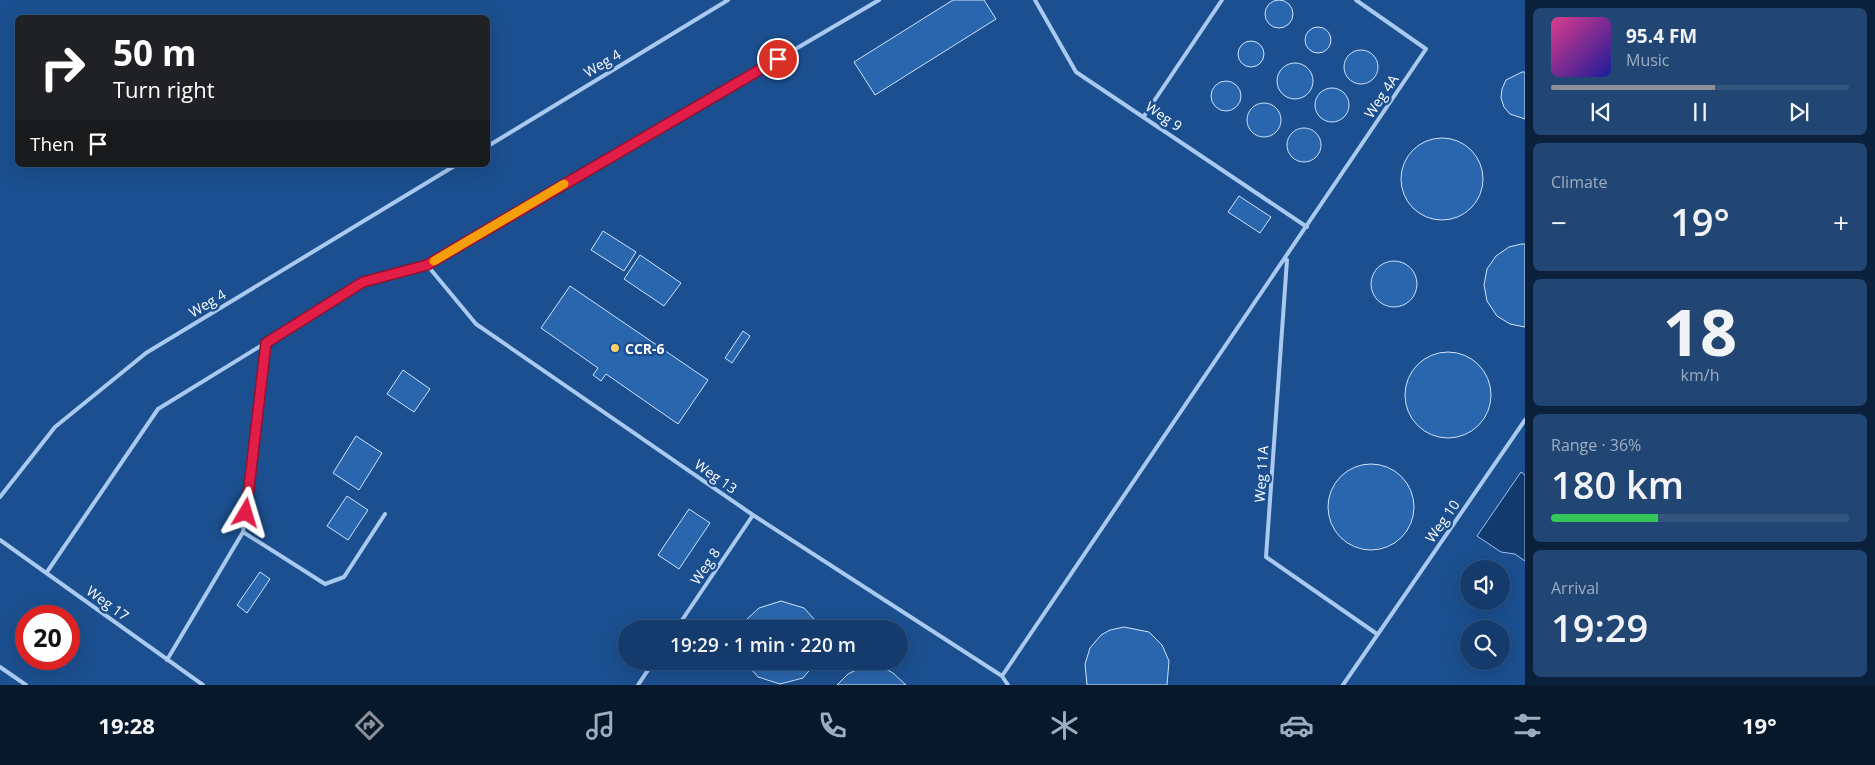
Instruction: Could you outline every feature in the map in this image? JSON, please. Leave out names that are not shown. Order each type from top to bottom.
[{"type":"lane","name":"Weg 4","points":[[490,145],[728,0]]},
{"type":"lane","points":[[47,572],[158,409],[363,282],[427,265],[879,0]]},
{"type":"lane","name":"Weg 9","points":[[1035,0],[1076,72],[1307,227]]},
{"type":"lane","points":[[1144,116],[1222,0]]},
{"type":"lane","name":"Weg 4A","points":[[1307,227],[1426,49],[1356,0]]},
{"type":"lane","name":"Weg 4","points":[[0,498],[55,427],[146,353],[453,167]]},
{"type":"lane","points":[[1002,676],[1307,227]]},
{"type":"lane","name":"Weg 11A","points":[[1287,258],[1266,557],[1377,634]]},
{"type":"lane","name":"Weg 13","points":[[427,265],[476,324],[753,515],[1002,676],[1008,685]]},
{"type":"lane","points":[[167,660],[243,532],[266,343]]},
{"type":"lane","name":"Weg 10","points":[[1343,685],[1525,420]]},
{"type":"lane","points":[[243,532],[325,584],[344,577],[385,514]]},
{"type":"lane","name":"Weg 8","points":[[682,620],[753,515]]},
{"type":"lane","name":"Weg 17","points":[[0,540],[203,685]]},
{"type":"lane","points":[[0,667],[26,685]]},
{"type":"lane","points":[[638,685],[648,670]]},
{"type":"water","points":[[1521,472],[1525,475],[1525,561],[1515,554],[1501,552],[1477,536]]},
{"type":"building","points":[[953,0],[984,0],[996,19],[875,95],[854,62]]},
{"type":"building","points":[[1279,0],[1289,4],[1293,14],[1289,24],[1279,28],[1269,24],[1265,14],[1269,4]]},
{"type":"building","points":[[1318,27],[1327,31],[1331,40],[1327,49],[1318,53],[1309,49],[1305,40],[1309,31]]},
{"type":"building","points":[[1251,41],[1260,45],[1264,54],[1260,63],[1251,67],[1242,63],[1238,54],[1242,45]]},
{"type":"building","points":[[1361,50],[1368,51],[1373,55],[1377,60],[1377,74],[1373,79],[1368,83],[1361,84],[1354,83],[1349,79],[1345,74],[1344,67],[1345,60],[1349,55],[1354,51]]},
{"type":"building","points":[[1295,63],[1308,68],[1313,81],[1308,94],[1295,99],[1282,94],[1277,81],[1282,68]]},
{"type":"building","points":[[1525,72],[1525,119],[1510,114],[1504,107],[1501,98],[1506,80]]},
{"type":"building","points":[[1226,81],[1237,85],[1241,96],[1237,107],[1226,111],[1215,107],[1211,96],[1215,85]]},
{"type":"building","points":[[1332,88],[1339,89],[1344,93],[1348,98],[1348,112],[1344,117],[1339,121],[1332,122],[1325,121],[1320,117],[1316,112],[1315,105],[1316,98],[1320,93],[1325,89]]},
{"type":"building","points":[[1264,103],[1276,108],[1281,120],[1276,132],[1264,137],[1252,132],[1247,120],[1252,108]]},
{"type":"building","points":[[1304,128],[1311,129],[1316,133],[1320,138],[1320,152],[1316,157],[1311,161],[1304,162],[1297,161],[1292,157],[1288,152],[1287,145],[1288,138],[1292,133],[1297,129]]},
{"type":"building","points":[[1442,138],[1458,141],[1471,150],[1480,163],[1483,179],[1480,195],[1471,208],[1458,217],[1442,220],[1426,217],[1413,208],[1404,195],[1401,179],[1404,163],[1413,150],[1426,141]]},
{"type":"building","points":[[1239,196],[1271,217],[1260,233],[1228,212]]},
{"type":"building","points":[[603,231],[636,252],[624,271],[591,250]]},
{"type":"building","points":[[1525,244],[1525,327],[1510,324],[1497,316],[1487,301],[1484,285],[1487,269],[1496,256],[1509,247]]},
{"type":"building","points":[[640,255],[681,283],[664,306],[624,279]]},
{"type":"building","points":[[1394,261],[1407,265],[1413,271],[1417,284],[1413,297],[1407,303],[1394,307],[1381,303],[1375,297],[1371,284],[1375,271],[1381,265]]},
{"type":"building","name":"CCR-6","points":[[570,286],[708,380],[678,424],[606,374],[601,381],[593,375],[598,368],[541,328]]},
{"type":"building","points":[[743,331],[750,336],[732,363],[725,358]]},
{"type":"building","points":[[1440,352],[1456,352],[1465,355],[1479,364],[1488,378],[1491,395],[1488,412],[1479,426],[1465,435],[1456,438],[1440,438],[1424,431],[1412,419],[1405,403],[1405,387],[1412,371],[1424,359]]},
{"type":"building","points":[[403,370],[430,389],[414,412],[387,394]]},
{"type":"building","points":[[356,436],[382,453],[359,490],[333,473]]},
{"type":"building","points":[[1363,464],[1379,464],[1388,467],[1402,476],[1411,490],[1414,507],[1411,524],[1402,538],[1388,547],[1379,550],[1363,550],[1347,543],[1335,531],[1328,515],[1328,499],[1335,483],[1347,471]]},
{"type":"building","points":[[347,496],[368,510],[348,540],[327,526]]},
{"type":"building","points":[[689,509],[710,523],[679,569],[658,555]]},
{"type":"building","points":[[260,572],[270,579],[247,613],[237,605]]},
{"type":"building","points":[[781,601],[804,608],[815,620],[746,620],[759,608]]},
{"type":"building","points":[[1124,627],[1149,632],[1162,645],[1169,661],[1167,685],[1087,685],[1085,664],[1090,648],[1101,635],[1110,630]]},
{"type":"building","points":[[752,670],[810,670],[803,678],[780,684],[758,677]]},
{"type":"building","points":[[856,670],[888,670],[906,685],[837,685],[848,674]]},
{"type":"slow traffic","points":[[434,261],[564,184]]},
{"type":"place","name":"CCR-6","points":[[615,348]]},
{"type":"route","points":[[246,513],[266,343],[363,282],[427,265],[778,59]]}]
